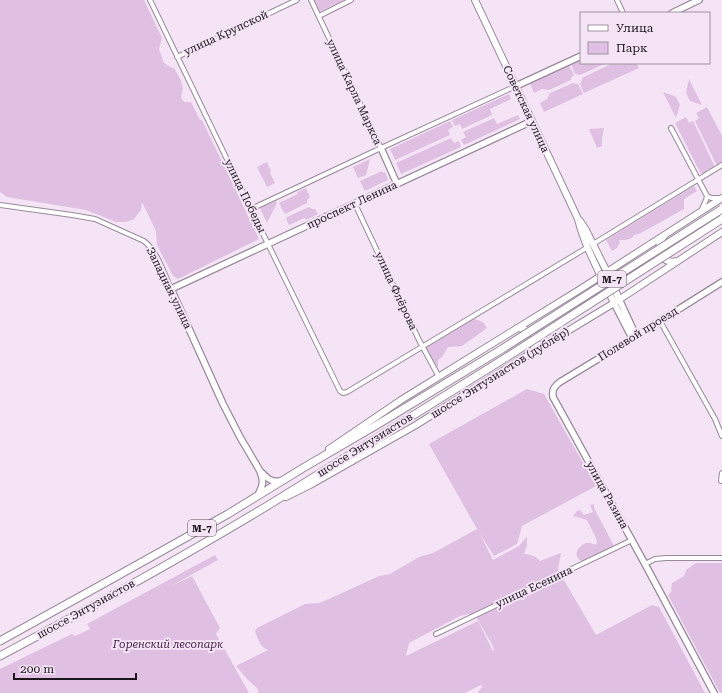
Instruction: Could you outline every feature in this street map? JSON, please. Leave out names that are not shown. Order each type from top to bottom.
[{"type":"highway","name":"шоссе Энтузиастов","points":[[0,641],[228,514],[502,349],[722,209]]},
{"type":"highway","name":"шоссе Энтузиастов","points":[[0,656],[272,504],[722,220]]},
{"type":"main road","name":"Советская улица","points":[[475,0],[578,218],[586,230],[600,276],[616,301]]},
{"type":"main road","points":[[303,468],[374,418],[600,276],[722,197]]},
{"type":"main road","name":"шоссе Энтузиастов (дублёр)","points":[[272,504],[292,495],[416,426],[616,301],[722,232]]},
{"type":"main road","points":[[666,234],[660,242],[660,253],[669,261],[675,262],[678,260]]},
{"type":"main road","name":"Советская улица","points":[[591,246],[606,272],[616,301]]},
{"type":"main road","points":[[517,328],[528,330],[533,333],[536,343],[528,355]]},
{"type":"street","name":"улица Победы","points":[[150,0],[340,391],[343,393],[347,392],[423,347]]},
{"type":"street","name":"улица Крупской","points":[[177,57],[297,0]]},
{"type":"street","name":"улица Карла Маркса","points":[[311,0],[397,184]]},
{"type":"street","points":[[319,16],[351,0]]},
{"type":"street","points":[[617,0],[623,12]]},
{"type":"street","points":[[674,12],[699,0]]},
{"type":"street","points":[[251,209],[580,56]]},
{"type":"street","name":"проспект Ленина","points":[[171,289],[532,121]]},
{"type":"street","points":[[671,128],[706,196],[706,200],[701,211]]},
{"type":"street","points":[[423,347],[722,165]]},
{"type":"street","points":[[706,196],[716,199],[722,197]]},
{"type":"street","name":"улица Флёрова","points":[[355,204],[423,347],[439,377]]},
{"type":"street","name":"Западная улица","points":[[0,205],[72,214],[95,219],[144,241],[150,246],[240,437],[260,471],[263,482],[258,496]]},
{"type":"street","name":"Полевой проезд","points":[[554,386],[722,282]]},
{"type":"street","name":"Советская улица","points":[[616,301],[634,337]]},
{"type":"street","points":[[660,321],[715,419],[722,436]]},
{"type":"street","name":"улица Разина","points":[[554,386],[552,391],[553,397],[666,602],[714,693]]},
{"type":"street","name":"Западная улица","points":[[260,471],[270,480],[277,482],[283,480]]},
{"type":"street","points":[[722,474],[722,481]]},
{"type":"street","name":"улица Есенина","points":[[436,634],[632,540]]},
{"type":"street","points":[[645,564],[656,559],[666,558],[722,558]]},
{"type":"green space","points":[[0,0],[144,0],[162,38],[159,49],[164,63],[174,68],[178,75],[183,89],[181,96],[182,100],[185,102],[191,102],[200,120],[202,120],[259,239],[178,279],[173,276],[157,245],[156,231],[142,202],[141,210],[134,219],[126,222],[116,222],[86,210],[7,197],[0,192]]},
{"type":"green space","points":[[314,0],[344,0],[319,12]]},
{"type":"green space","points":[[580,60],[580,64],[605,64],[580,75],[575,74],[571,64]]},
{"type":"green space","points":[[611,64],[637,64],[639,68],[584,93],[580,84],[582,78]]},
{"type":"green space","points":[[569,65],[574,75],[571,80],[549,90],[542,89],[534,93],[530,83]]},
{"type":"green space","points":[[689,79],[702,105],[690,101],[686,93]]},
{"type":"green space","points":[[573,83],[578,84],[583,94],[544,112],[540,103],[547,99],[550,93]]},
{"type":"green space","points":[[663,92],[676,97],[680,105],[676,118]]},
{"type":"green space","points":[[509,94],[511,99],[490,109],[492,115],[462,129],[460,124],[455,126],[452,120]]},
{"type":"green space","points":[[707,107],[722,136],[722,163],[717,166],[695,121],[699,118],[696,113]]},
{"type":"green space","points":[[518,115],[520,119],[464,145],[461,140],[466,137],[463,132],[494,118],[497,124]]},
{"type":"green space","points":[[686,117],[689,123],[693,121],[715,167],[704,174],[700,172],[675,123]]},
{"type":"green space","points":[[450,121],[453,127],[448,130],[450,135],[395,160],[390,149]]},
{"type":"green space","points":[[604,128],[602,146],[597,148],[589,129]]},
{"type":"green space","points":[[451,138],[454,143],[459,141],[461,147],[401,174],[396,163]]},
{"type":"green space","points":[[370,159],[366,175],[358,178],[353,167]]},
{"type":"green space","points":[[267,162],[275,183],[267,187],[257,167]]},
{"type":"green space","points":[[382,171],[383,173],[385,172],[388,180],[365,191],[360,181]]},
{"type":"green space","points":[[694,186],[697,191],[684,199],[684,209],[639,234],[634,235],[632,238],[619,240],[620,242],[617,248],[612,251],[606,240]]},
{"type":"green space","points":[[306,188],[310,197],[307,200],[307,203],[285,214],[279,203],[298,194],[297,192]]},
{"type":"green space","points":[[276,201],[277,203],[267,223],[260,208]]},
{"type":"green space","points":[[309,207],[315,209],[318,214],[306,220],[305,218],[289,225],[286,219],[287,217]]},
{"type":"green space","points":[[474,319],[483,322],[487,328],[462,346],[448,347],[442,357],[438,360],[438,367],[436,366],[426,348]]},
{"type":"green space","points":[[527,389],[544,394],[596,486],[522,526],[517,544],[494,556],[480,534],[493,560],[519,546],[527,537],[527,545],[524,554],[533,556],[540,561],[561,553],[558,570],[596,635],[652,605],[659,607],[705,693],[477,693],[482,687],[481,685],[465,693],[258,693],[258,689],[236,666],[268,650],[263,647],[260,642],[255,631],[257,628],[305,604],[319,603],[379,576],[390,574],[419,557],[433,553],[477,529],[429,444]],"holes":[[[469,614],[476,617],[493,646],[493,651],[478,621],[406,656],[409,643],[460,616]]]},
{"type":"green space","points":[[594,504],[594,508],[613,544],[613,547],[584,562],[578,558],[578,550],[586,543],[595,545],[597,543],[596,538],[587,520],[573,516],[580,510],[584,515],[593,512],[590,505]]},
{"type":"green space","name":"Горенский лесопарк","points":[[215,555],[218,560],[171,586],[192,576],[220,628],[216,634],[249,693],[0,693],[0,669],[72,634],[75,636],[90,629],[87,624]]},
{"type":"green space","points":[[696,563],[722,563],[722,693],[720,693],[668,595],[672,591],[672,583],[684,576],[686,570]]}]
